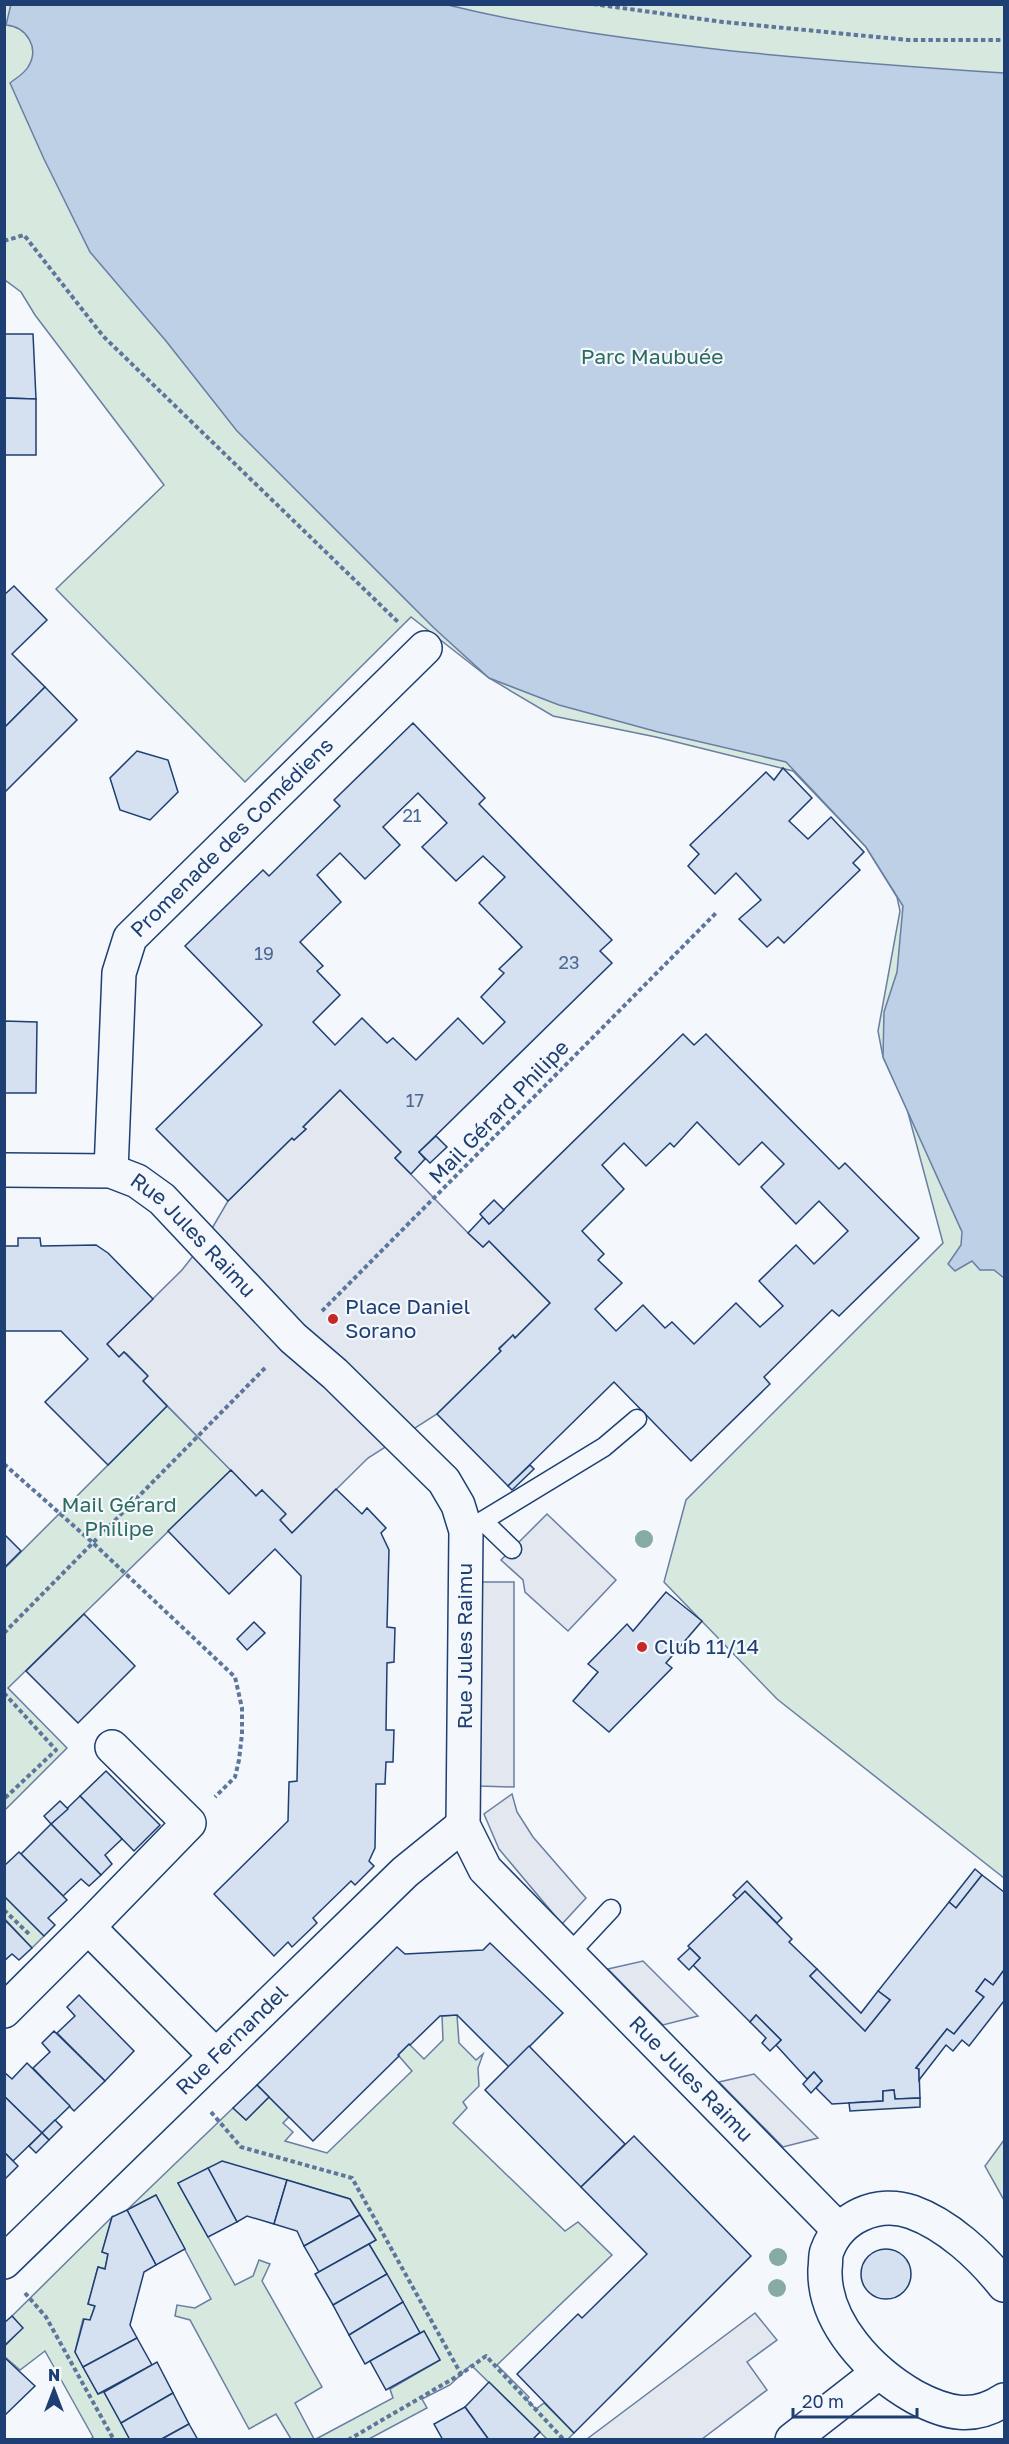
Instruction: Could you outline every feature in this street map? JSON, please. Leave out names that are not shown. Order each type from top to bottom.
[{"type":"street","name":"Promenade des Comédiens","points":[[111,1171],[119,973],[130,938],[425,648]]},
{"type":"street","name":"Rue Jules Raimu","points":[[4,1170],[111,1171],[137,1181],[162,1199],[293,1338],[334,1374],[444,1481],[458,1505],[475,1526],[463,1825],[485,1869],[839,2230]]},
{"type":"street","points":[[4,2011],[189,1823],[112,1747]]},
{"type":"street","name":"Rue Fernandel","points":[[11,2274],[187,2084],[405,1872],[463,1825]]},
{"type":"street","points":[[88,1927],[216,2056]]},
{"type":"street","points":[[999,2264],[912,2212],[888,2209],[867,2211],[852,2217],[839,2230],[826,2252],[827,2295],[857,2349],[879,2372],[906,2392],[939,2408],[969,2414],[990,2410],[1005,2400]]},
{"type":"street","points":[[792,2439],[879,2372]]},
{"type":"lane","points":[[512,1549],[475,1526],[604,1447],[637,1419]]},
{"type":"lane","points":[[569,1954],[611,1909]]},
{"type":"path","points":[[593,4],[723,22],[908,40],[1005,40]]},
{"type":"path","points":[[4,241],[24,235],[103,336],[425,648]]},
{"type":"path","name":"Mail Gérard Philipe","points":[[320,1314],[716,913]]},
{"type":"path","points":[[4,1633],[272,1359]]},
{"type":"path","points":[[4,1464],[92,1542],[235,1677],[243,1708],[243,1734],[235,1778],[189,1823]]},
{"type":"path","points":[[4,1693],[56,1750],[4,1799]]},
{"type":"path","points":[[187,2084],[241,2147],[352,2178],[461,2374]]},
{"type":"path","points":[[11,2274],[46,2317],[114,2439]]},
{"type":"path","points":[[348,2439],[461,2374],[486,2356],[564,2439]]},
{"type":"green space","name":"Parc Maubuée","points":[[4,5],[1004,5],[1004,1878],[777,1699],[664,1582],[686,1500],[943,1243],[907,1109],[883,1057],[878,1031],[900,911],[897,897],[866,847],[793,771],[656,737],[553,716],[489,678],[411,617],[245,782],[56,589],[164,485],[35,315],[21,292],[5,280]]},
{"type":"green space","name":"Mail Gérard Philipe","points":[[167,1406],[231,1470],[8,1688],[67,1748],[5,1810],[5,1568]]},
{"type":"green space","points":[[4,1896],[44,1936],[32,1948],[5,1919]]},
{"type":"green space","points":[[457,2015],[459,2043],[476,2060],[483,2054],[478,2068],[479,2086],[463,2102],[467,2108],[453,2123],[565,2231],[578,2222],[612,2255],[497,2365],[529,2397],[527,2400],[536,2409],[544,2403],[574,2433],[568,2439],[547,2439],[471,2365],[450,2385],[422,2399],[427,2408],[369,2439],[316,2439],[393,2398],[390,2389],[440,2360],[424,2331],[420,2333],[369,2244],[376,2240],[350,2199],[287,2180],[178,2183],[235,2285],[253,2276],[259,2260],[270,2264],[262,2281],[322,2387],[295,2403],[314,2439],[291,2439],[276,2414],[249,2429],[190,2320],[175,2316],[177,2305],[195,2308],[211,2299],[156,2195],[127,2210],[233,2108],[246,2120],[269,2097],[289,2117],[283,2123],[293,2132],[285,2141],[327,2153],[412,2071],[398,2055],[409,2044],[424,2059],[443,2040],[442,2016]]},
{"type":"green space","points":[[1004,2140],[1004,2200],[985,2166]]},
{"type":"green space","points":[[112,2217],[102,2252],[108,2254],[105,2269],[98,2267],[88,2304],[95,2306],[90,2320],[83,2319],[75,2352],[98,2394],[104,2392],[130,2439],[91,2439],[93,2437],[45,2351],[20,2370],[5,2357],[5,2346],[22,2328],[12,2316]]},
{"type":"shaded area","name":"Place Daniel Sorano","points":[[340,1090],[401,1152],[395,1158],[468,1233],[483,1247],[489,1241],[550,1303],[515,1338],[513,1336],[499,1348],[501,1351],[437,1414],[368,1458],[292,1533],[280,1520],[262,1490],[256,1496],[143,1381],[147,1375],[127,1354],[124,1352],[119,1357],[107,1344],[182,1270],[204,1242],[228,1201],[292,1138],[294,1140],[306,1129],[303,1127]]},
{"type":"shaded area","points":[[547,1514],[616,1580],[568,1631],[525,1592],[523,1580],[501,1560]]},
{"type":"shaded area","points":[[480,1582],[514,1582],[514,1787],[479,1786]]},
{"type":"shaded area","points":[[512,1794],[517,1812],[533,1837],[586,1898],[562,1924],[499,1849],[484,1814]]},
{"type":"shaded area","points":[[643,1961],[698,2016],[663,2025],[608,1969]]},
{"type":"shaded area","points":[[754,2074],[818,2138],[783,2147],[719,2082]]},
{"type":"shaded area","points":[[755,2313],[777,2340],[747,2362],[767,2390],[702,2439],[587,2439]]},
{"type":"water","name":"Parc Maubuée","points":[[11,4],[448,5],[553,27],[696,47],[1004,73],[1004,1278],[994,1270],[980,1270],[972,1261],[955,1271],[948,1264],[961,1245],[962,1232],[883,1057],[884,1012],[897,972],[903,906],[866,847],[786,762],[658,732],[559,705],[489,678],[434,628],[237,431],[166,341],[90,252],[10,83],[26,69],[33,53],[25,34],[6,25]]},
{"type":"building","points":[[4,334],[33,334],[36,399],[4,398]]},
{"type":"building","points":[[4,398],[36,399],[36,455],[4,455]]},
{"type":"building","points":[[14,586],[47,620],[12,654],[45,687],[4,728],[4,595]]},
{"type":"building","points":[[45,687],[77,720],[4,793],[4,728]]},
{"type":"building","points":[[413,723],[485,798],[479,804],[612,940],[600,951],[612,963],[419,1152],[425,1159],[411,1174],[395,1158],[401,1152],[340,1090],[303,1127],[306,1129],[294,1140],[292,1138],[228,1201],[156,1129],[262,1025],[185,946],[263,870],[269,876],[340,806],[334,800]],"holes":[[[418,793],[447,823],[422,847],[456,881],[483,856],[505,877],[479,903],[522,947],[499,969],[504,973],[481,997],[505,1022],[483,1044],[458,1018],[416,1060],[393,1038],[387,1043],[362,1018],[335,1045],[313,1022],[340,995],[317,971],[323,966],[300,942],[341,902],[317,875],[340,853],[365,879],[400,845],[383,827]]]},
{"type":"building","points":[[137,751],[168,760],[178,792],[150,820],[120,810],[110,778]]},
{"type":"building","points":[[783,768],[812,798],[789,821],[808,839],[831,817],[864,852],[853,863],[860,870],[784,943],[778,937],[767,947],[739,919],[761,900],[736,873],[715,894],[688,866],[699,854],[690,845],[766,772],[774,780]]},
{"type":"building","points":[[4,1021],[37,1022],[36,1093],[4,1093]]},
{"type":"building","points":[[683,1034],[694,1045],[706,1034],[839,1169],[845,1163],[919,1238],[839,1316],[832,1310],[764,1377],[770,1384],[691,1461],[614,1382],[508,1486],[437,1414],[501,1351],[499,1349],[513,1335],[515,1338],[550,1303],[489,1241],[483,1247],[468,1233],[483,1217],[489,1224]],"holes":[[[697,1122],[739,1165],[762,1142],[784,1164],[761,1187],[796,1224],[819,1201],[848,1231],[814,1264],[796,1245],[759,1281],[783,1306],[760,1327],[736,1303],[694,1344],[672,1322],[665,1328],[643,1305],[616,1331],[595,1309],[622,1283],[598,1260],[604,1254],[582,1231],[624,1189],[602,1165],[624,1143],[646,1166],[670,1143],[674,1147]]]},
{"type":"building","points":[[436,1136],[447,1147],[430,1163],[419,1152]]},
{"type":"building","points":[[494,1200],[504,1210],[489,1224],[480,1214]]},
{"type":"building","points":[[18,1238],[40,1238],[41,1246],[96,1245],[108,1253],[153,1299],[107,1344],[119,1357],[124,1352],[148,1376],[143,1381],[167,1406],[108,1465],[45,1402],[88,1359],[61,1331],[4,1331],[4,1246],[18,1246]]},
{"type":"building","points":[[530,1465],[534,1469],[512,1490],[508,1486]]},
{"type":"building","points":[[231,1470],[256,1496],[262,1490],[286,1514],[280,1520],[292,1533],[336,1489],[362,1514],[367,1508],[386,1528],[381,1533],[389,1550],[387,1627],[395,1628],[394,1662],[387,1663],[386,1730],[394,1730],[393,1762],[386,1762],[385,1784],[376,1784],[375,1848],[369,1861],[374,1866],[355,1885],[351,1881],[313,1918],[317,1923],[292,1947],[288,1942],[274,1956],[214,1894],[288,1821],[289,1782],[297,1781],[301,1576],[275,1549],[229,1594],[168,1531]]},
{"type":"building","points":[[4,1534],[21,1551],[4,1568]]},
{"type":"building","name":"Club 11/14","points":[[666,1592],[702,1621],[666,1663],[672,1668],[609,1732],[573,1701],[598,1672],[588,1664],[627,1624],[633,1631]]},
{"type":"building","points":[[84,1614],[135,1666],[78,1723],[26,1671]]},
{"type":"building","points":[[254,1622],[265,1633],[247,1650],[237,1639]]},
{"type":"building","points":[[106,1771],[160,1825],[134,1851],[80,1796]]},
{"type":"building","points":[[80,1796],[122,1839],[105,1855],[112,1864],[101,1875],[51,1824]]},
{"type":"building","points":[[60,1801],[68,1809],[51,1824],[44,1816]]},
{"type":"building","points":[[51,1824],[101,1875],[89,1886],[81,1879],[63,1896],[21,1854]]},
{"type":"building","points":[[19,1852],[67,1900],[48,1918],[55,1925],[44,1936],[4,1896],[4,1866]]},
{"type":"building","points":[[975,1869],[982,1875],[956,1908],[949,1902]]},
{"type":"building","points":[[982,1875],[1004,1892],[1004,1970],[993,1985],[985,1979],[976,1991],[984,1997],[954,2034],[947,2029],[916,2068],[919,2069],[920,2098],[895,2099],[894,2090],[883,2091],[883,2101],[832,2104],[816,2088],[822,2081],[814,2072],[807,2079],[776,2045],[781,2040],[756,2015],[750,2022],[693,1965],[700,1958],[688,1946],[745,1891],[792,1939],[789,1942],[817,1969],[810,1976],[865,2031],[890,2000],[878,1991],[949,1902],[956,1908]]},
{"type":"building","points":[[747,1881],[782,1918],[777,1923],[745,1891],[737,1899],[733,1895]]},
{"type":"building","points":[[4,1919],[32,1948],[19,1960],[12,1954],[4,1961]]},
{"type":"building","points":[[490,1943],[563,2013],[509,2067],[457,2015],[440,2016],[313,2141],[257,2085],[397,1947],[405,1954],[483,1950]]},
{"type":"building","points":[[690,1948],[700,1958],[689,1970],[678,1959]]},
{"type":"building","points":[[817,1969],[861,2013],[878,1991],[890,2000],[865,2031],[810,1976]]},
{"type":"building","points":[[1004,1970],[1004,2001],[969,2046],[962,2040],[953,2051],[946,2045],[919,2080],[919,2069],[916,2068],[947,2029],[954,2034],[984,1997],[976,1991],[985,1979],[993,1985]]},
{"type":"building","points":[[79,1995],[134,2051],[105,2081],[57,2033],[75,2016],[67,2007]]},
{"type":"building","points":[[756,2015],[781,2040],[770,2051],[762,2043],[766,2038],[750,2022]]},
{"type":"building","points":[[54,2031],[105,2081],[74,2111],[33,2068],[50,2052],[42,2043]]},
{"type":"building","points":[[529,2046],[625,2144],[581,2187],[485,2090]]},
{"type":"building","points":[[27,2063],[70,2106],[42,2133],[4,2096],[4,2072],[12,2079]]},
{"type":"building","points":[[814,2072],[822,2081],[811,2093],[803,2084]]},
{"type":"building","points":[[257,2085],[269,2097],[246,2120],[233,2108]]},
{"type":"building","points":[[894,2090],[895,2099],[920,2098],[920,2107],[850,2111],[849,2103],[883,2101],[883,2091]]},
{"type":"building","points":[[4,2096],[42,2133],[13,2161],[4,2152]]},
{"type":"building","points":[[55,2120],[62,2127],[49,2140],[42,2133]]},
{"type":"building","points":[[42,2133],[49,2140],[36,2153],[29,2146]]},
{"type":"building","points":[[634,2136],[751,2256],[574,2433],[517,2374],[578,2314],[582,2318],[647,2254],[581,2187]]},
{"type":"building","points":[[4,2152],[18,2166],[4,2180]]},
{"type":"building","points":[[222,2161],[287,2180],[274,2224],[247,2216],[237,2222],[208,2168]]},
{"type":"building","points":[[208,2168],[237,2222],[208,2237],[178,2183]]},
{"type":"building","points":[[287,2180],[350,2199],[360,2215],[304,2246],[297,2231],[274,2224]]},
{"type":"building","points":[[156,2195],[185,2249],[156,2265],[127,2210]]},
{"type":"building","points":[[127,2210],[156,2265],[144,2272],[130,2325],[137,2338],[83,2367],[75,2352],[84,2319],[90,2320],[95,2306],[88,2304],[98,2267],[105,2269],[108,2254],[102,2252],[112,2217]]},
{"type":"building","points":[[360,2215],[376,2240],[319,2272],[304,2246]]},
{"type":"building","points":[[369,2244],[387,2274],[333,2305],[315,2274]]},
{"type":"building","points":[[881,2249],[891,2249],[904,2256],[911,2269],[911,2279],[904,2292],[891,2299],[881,2299],[872,2295],[865,2288],[861,2279],[861,2269],[865,2260],[872,2253]]},
{"type":"building","points":[[387,2274],[403,2302],[349,2335],[333,2305]]},
{"type":"building","points":[[403,2302],[420,2333],[365,2364],[349,2335]]},
{"type":"building","points":[[12,2316],[23,2328],[4,2346],[4,2323]]},
{"type":"building","points":[[424,2331],[440,2360],[386,2390],[370,2361]]},
{"type":"building","points":[[137,2338],[152,2365],[98,2394],[83,2367]]},
{"type":"building","points":[[4,2357],[35,2386],[4,2416]]},
{"type":"building","points":[[157,2362],[173,2393],[121,2423],[104,2392]]},
{"type":"building","points":[[489,2382],[540,2432],[532,2440],[489,2440],[465,2407]]},
{"type":"building","points":[[173,2393],[189,2424],[160,2440],[130,2440],[121,2423]]},
{"type":"building","points":[[465,2407],[489,2440],[443,2440],[434,2424]]},
{"type":"building","points":[[189,2424],[198,2440],[160,2440]]},
{"type":"place","name":"Place Daniel Sorano","points":[[333,1319]]},
{"type":"place","name":"Club 11/14","points":[[642,1647]]}]
